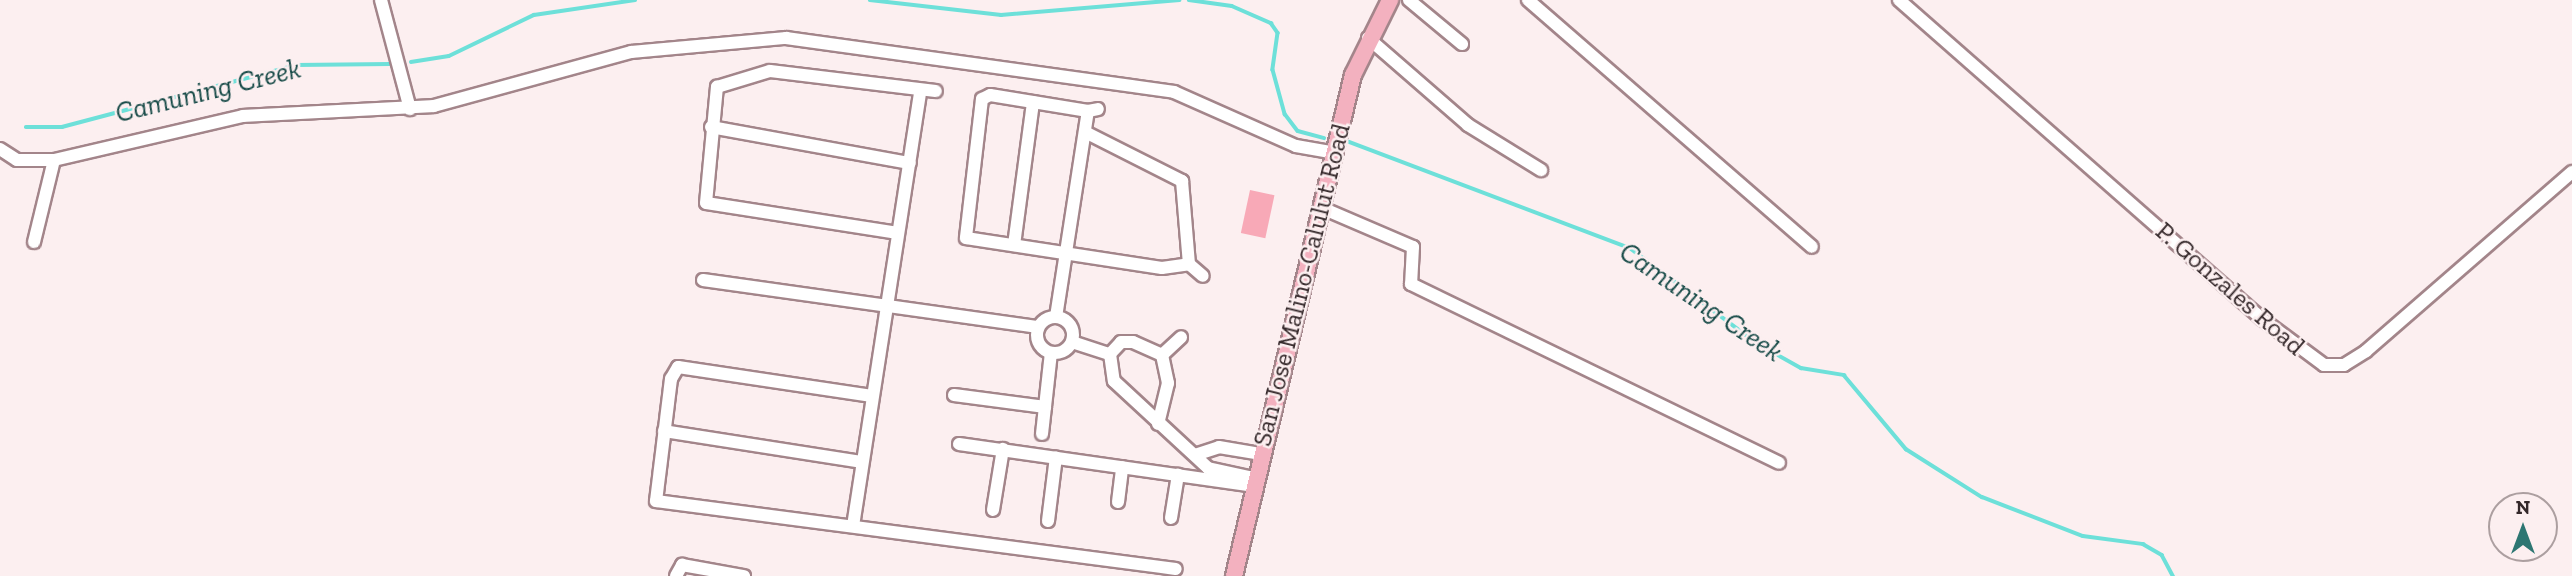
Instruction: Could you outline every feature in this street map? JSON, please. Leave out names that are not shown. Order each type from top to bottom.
[{"type":"main road","name":"San Jose Malino-Calulut Road","points":[[1234,576],[1254,482],[1334,153],[1368,38],[1390,0]]},
{"type":"street","points":[[381,0],[410,109]]},
{"type":"street","points":[[1409,0],[1462,44]]},
{"type":"street","points":[[1528,0],[1812,247]]},
{"type":"street","name":"P. Gonzales Road","points":[[1899,0],[2262,319],[2324,365],[2344,365],[2365,351],[2572,172]]},
{"type":"street","points":[[1368,38],[1468,125],[1541,170]]},
{"type":"street","points":[[0,149],[18,160],[54,160],[243,116],[410,109],[631,52],[810,39],[1174,92],[1296,146],[1334,153]]},
{"type":"street","points":[[898,233],[706,203],[711,127],[719,85],[770,71],[920,94],[936,91]]},
{"type":"street","points":[[853,526],[920,94]]},
{"type":"street","points":[[1056,317],[1068,252],[1085,132],[1093,110],[990,95],[982,99],[965,233],[970,240],[1014,244],[1068,252],[1162,268],[1189,264],[1203,275]]},
{"type":"street","points":[[1014,244],[1033,102]]},
{"type":"street","points":[[711,127],[910,163]]},
{"type":"street","points":[[1085,132],[1182,181],[1189,264]]},
{"type":"street","points":[[34,242],[54,160]]},
{"type":"street","points":[[1322,208],[1413,247],[1411,284],[1779,463]]},
{"type":"street","points":[[703,280],[1037,327],[1056,317]]},
{"type":"street","points":[[1056,317],[1070,325],[1072,342]]},
{"type":"street","points":[[1037,327],[1038,341],[1051,353]]},
{"type":"street","points":[[1162,355],[1181,337]]},
{"type":"street","points":[[1051,353],[1072,342],[1110,354]]},
{"type":"street","points":[[1110,354],[1121,342],[1133,342],[1162,355]]},
{"type":"street","points":[[1042,434],[1051,353]]},
{"type":"street","points":[[1110,354],[1114,381],[1158,424],[1208,468],[1254,482]]},
{"type":"street","points":[[1158,424],[1168,383],[1162,355]]},
{"type":"street","points":[[872,396],[685,365],[673,371],[656,501],[1176,569]]},
{"type":"street","points":[[954,396],[1045,407]]},
{"type":"street","points":[[664,431],[862,462]]},
{"type":"street","points":[[960,444],[1178,475],[1254,482]]},
{"type":"street","points":[[1195,456],[1219,447],[1261,454]]},
{"type":"street","points":[[993,510],[1003,449]]},
{"type":"street","points":[[1048,521],[1056,457]]},
{"type":"street","points":[[1118,502],[1122,467]]},
{"type":"street","points":[[1171,518],[1178,475]]},
{"type":"street","points":[[676,576],[682,565],[744,576]]},
{"type":"shaded area","points":[[1250,190],[1274,195],[1265,238],[1241,233]]},
{"type":"waterway","name":"Camuning Creek","points":[[411,62],[449,56],[534,15],[635,0]]},
{"type":"waterway","name":"Camuning Creek","points":[[870,0],[1001,15],[1179,0]]},
{"type":"waterway","name":"Camuning Creek","points":[[1189,0],[1232,6],[1271,23],[1278,33],[1273,70],[1285,114],[1298,131],[1324,138]]},
{"type":"waterway","name":"Camuning Creek","points":[[26,127],[62,127],[296,65],[390,64]]},
{"type":"waterway","name":"Camuning Creek","points":[[1344,140],[1630,248],[1755,342],[1801,368],[1844,375],[1906,449],[1982,497],[2083,536],[2143,544],[2162,555],[2173,576]]}]
